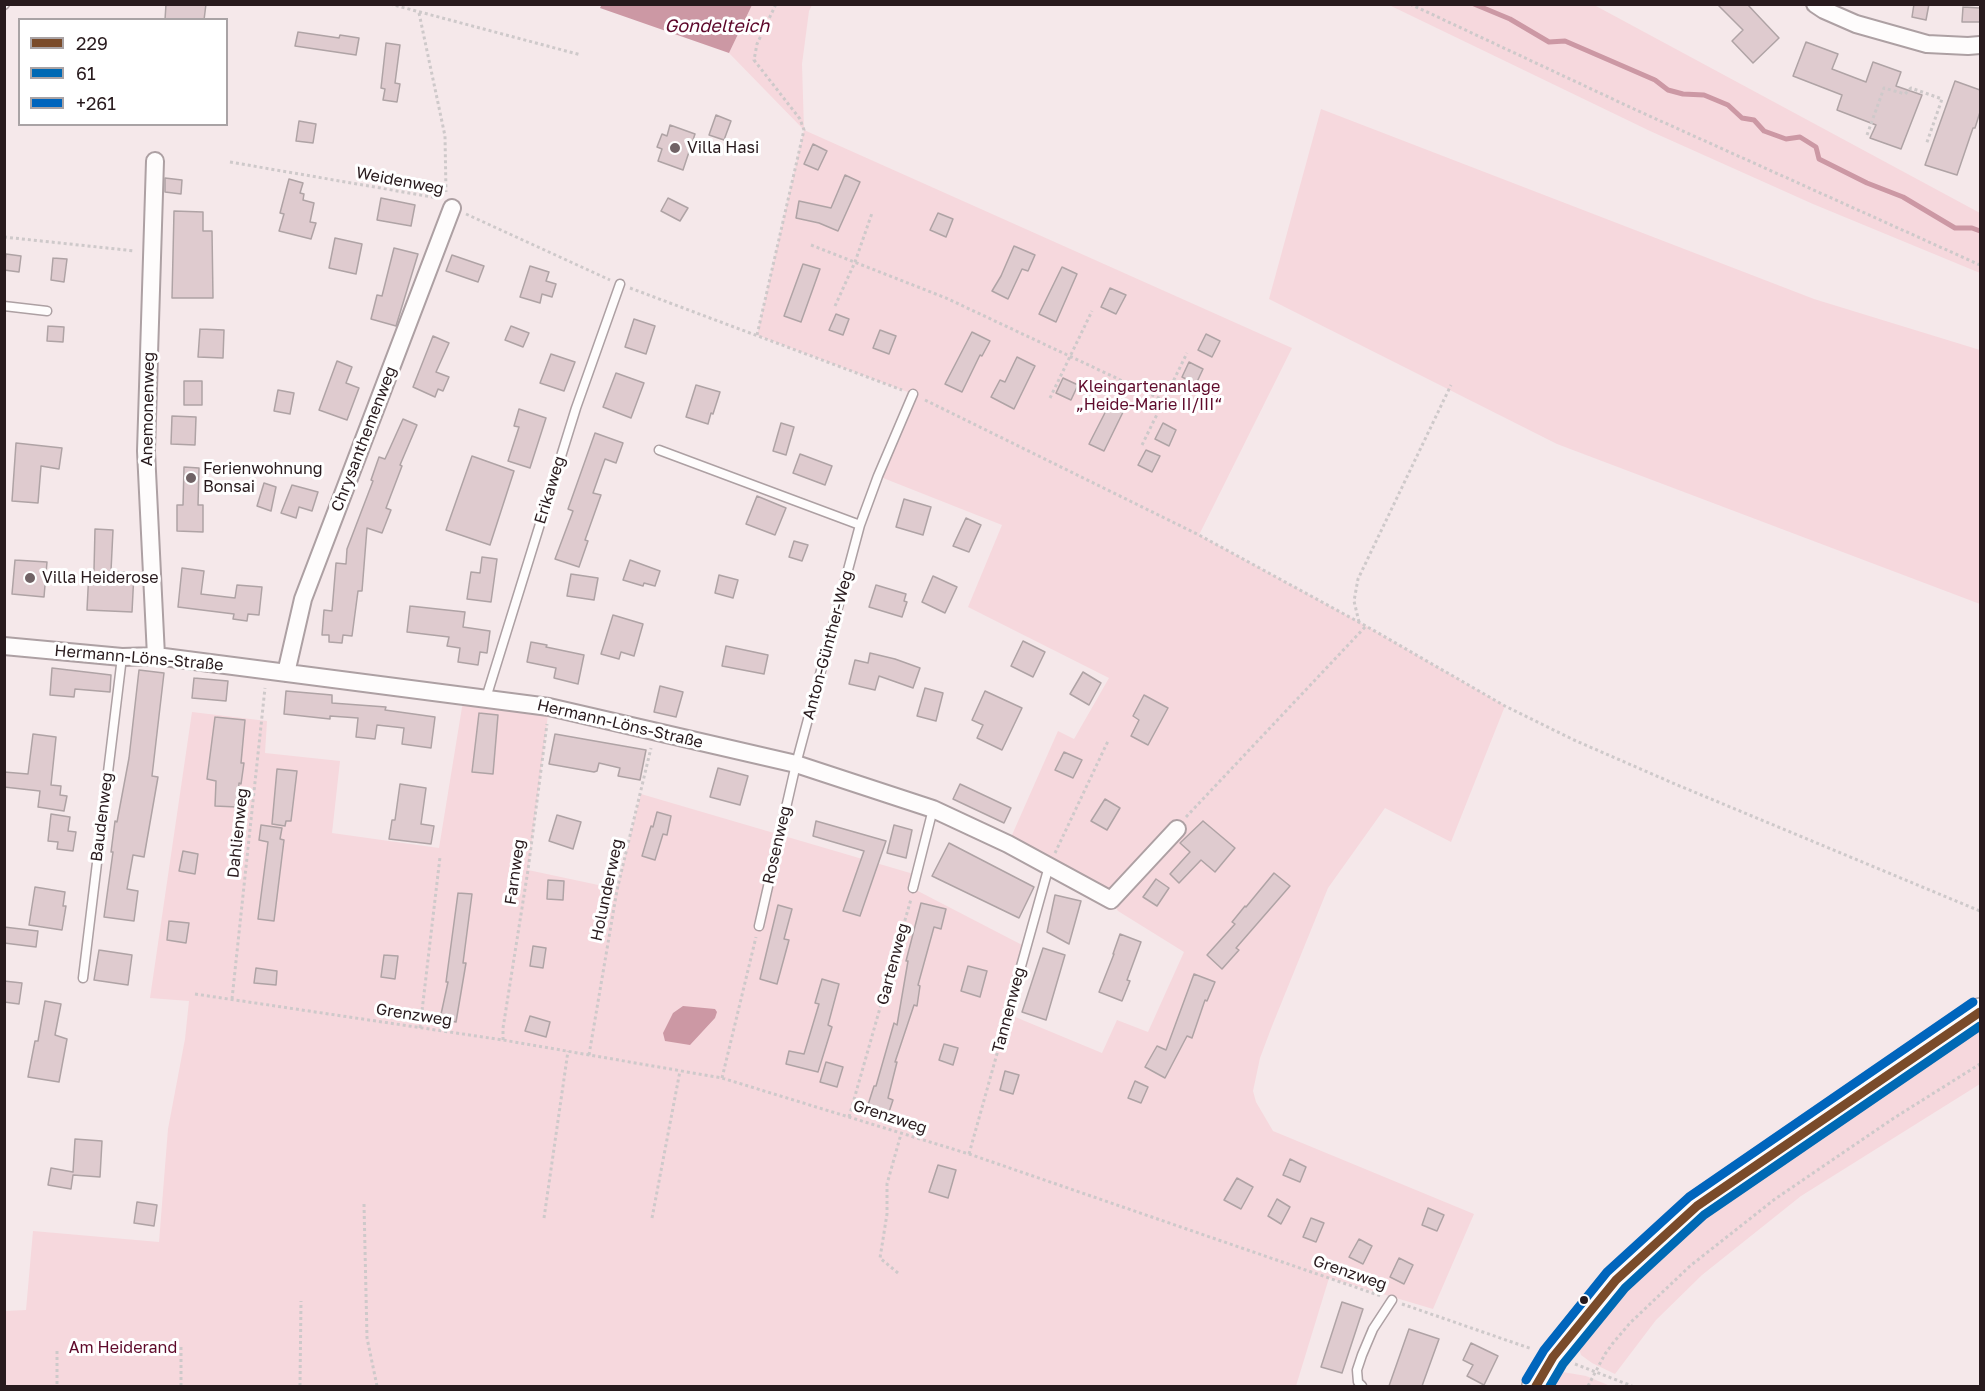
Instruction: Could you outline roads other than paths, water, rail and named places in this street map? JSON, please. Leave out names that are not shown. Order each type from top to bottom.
[{"type":"main road","points":[[1536,1386],[1553,1357],[1616,1280],[1698,1206],[1980,1012]]},
{"type":"street","points":[[1815,4],[1856,24],[1926,44],[1980,45]]},
{"type":"street","name":"Anemonenweg","points":[[155,161],[146,451],[156,657]]},
{"type":"street","name":"Chrysanthemenweg","points":[[286,674],[303,599],[449,203]]},
{"type":"street","name":"Hermann-Löns-Straße","points":[[4,646],[122,657],[156,657],[549,707],[796,764],[933,809],[1008,844],[1111,900],[1177,829]]},
{"type":"lane","name":"Erikaweg","points":[[486,698],[576,408],[620,284]]},
{"type":"lane","points":[[4,306],[47,311]]},
{"type":"lane","name":"Anton-Günther-Weg","points":[[796,764],[860,525],[878,476],[914,394]]},
{"type":"lane","points":[[659,450],[860,525]]},
{"type":"lane","name":"Baudenweg","points":[[83,978],[122,657]]},
{"type":"lane","name":"Rosenweg","points":[[759,926],[796,764]]},
{"type":"lane","points":[[913,888],[933,809]]},
{"type":"lane","name":"Tannenweg","points":[[1008,1014],[1049,866]]},
{"type":"lane","points":[[1362,1386],[1358,1382],[1357,1370],[1362,1355],[1373,1329],[1392,1300]]},
{"type":"water","name":"Gondelteich","points":[[602,4],[752,5],[729,53],[600,8]]},
{"type":"water","points":[[683,1006],[715,1009],[717,1012],[715,1018],[690,1045],[665,1041],[663,1033],[673,1013]]},
{"type":"waterway","points":[[1474,4],[1510,19],[1549,42],[1565,41],[1655,80],[1668,90],[1683,94],[1704,95],[1728,105],[1742,118],[1754,120],[1764,131],[1786,139],[1800,137],[1816,147],[1819,159],[1867,183],[1903,197],[1955,228],[1972,228],[1980,231]]},
{"type":"place","name":"Villa Hasi","points":[[675,148]]},
{"type":"place","name":"Ferienwohnung Bonsai","points":[[191,478]]},
{"type":"place","name":"Villa Heiderose","points":[[30,578]]},
{"type":"park label","name":"Kleingartenanlage „Heide-Marie II/III“","points":[[1149,396]]},
{"type":"park label","name":"Am Heiderand","points":[[123,1348]]}]
